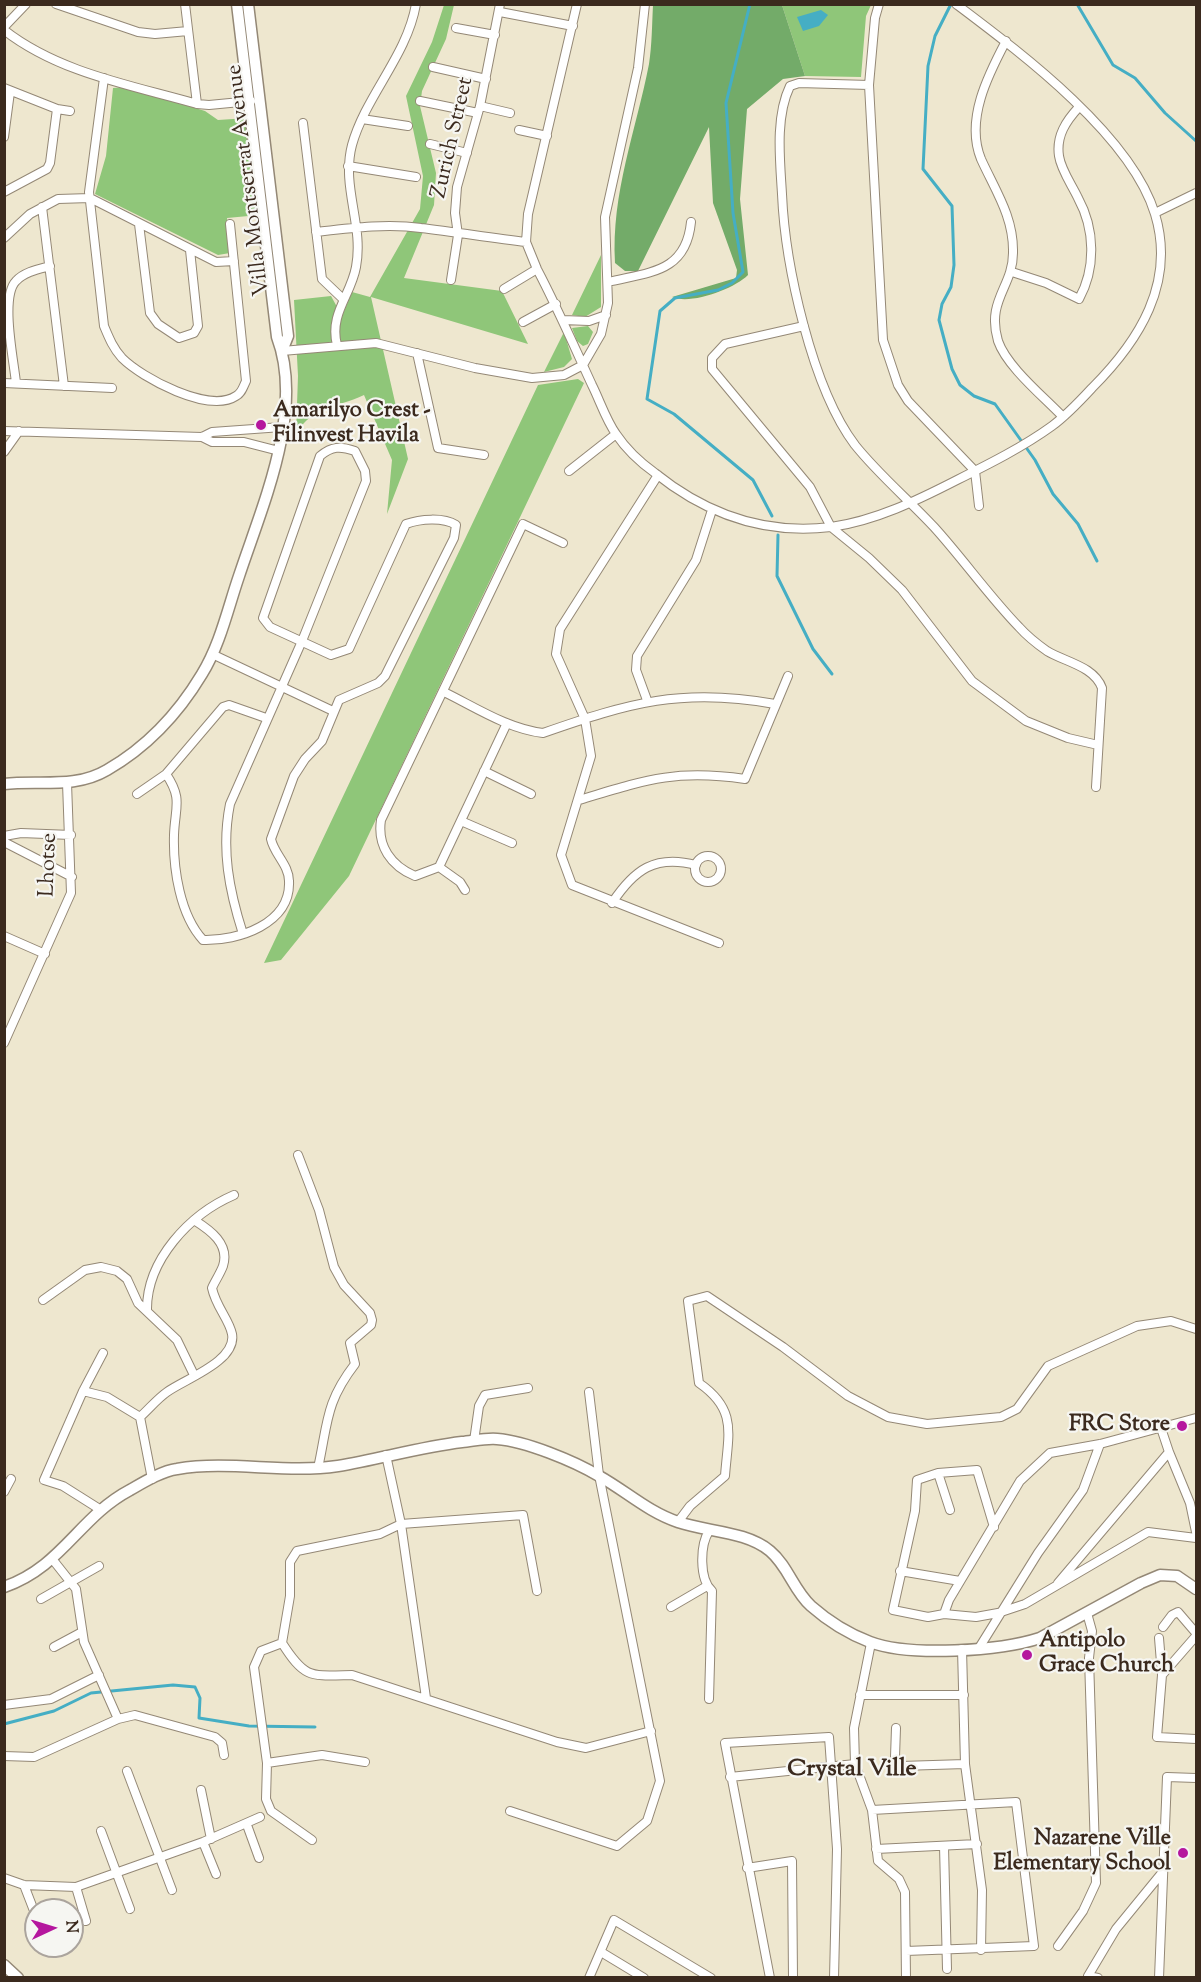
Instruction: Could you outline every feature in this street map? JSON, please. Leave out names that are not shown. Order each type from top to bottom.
[{"type":"street","points":[[26,4],[4,28],[28,48],[104,78],[197,104],[218,105],[255,101]]},
{"type":"street","points":[[56,4],[138,32],[154,34],[188,31]]},
{"type":"street","points":[[185,4],[197,104]]},
{"type":"street","name":"Villa Montserrat Avenue","points":[[237,4],[255,101]]},
{"type":"street","name":"Villa Montserrat Avenue","points":[[4,784],[67,783],[89,779],[146,744],[164,725],[184,702],[212,654],[266,501],[279,451],[285,401],[282,351],[278,337],[255,101],[248,4]]},
{"type":"street","points":[[338,345],[334,333],[335,322],[356,269],[358,244],[347,178],[352,144],[362,119],[405,39],[416,4]]},
{"type":"street","points":[[577,4],[531,195],[526,242],[616,434],[658,475],[712,510],[738,520],[766,526],[831,526],[910,503],[975,471],[1063,417],[1110,370],[1132,342],[1150,310],[1161,275],[1161,242],[1155,213],[1139,179],[1119,148],[1028,58],[956,4]]},
{"type":"street","points":[[282,351],[376,343],[475,368],[532,378],[564,375],[583,365],[602,334],[606,315],[608,282],[605,217],[639,68],[645,4]]},
{"type":"street","points":[[879,4],[875,18],[869,85],[883,340],[898,385],[908,401],[975,471],[979,506]]},
{"type":"street","points":[[500,8],[573,26]]},
{"type":"street","name":"Zurich Street","points":[[451,280],[458,235],[455,213],[457,187],[479,110],[500,8]]},
{"type":"street","points":[[456,28],[495,34]]},
{"type":"street","points":[[1006,41],[980,101],[976,128],[980,156],[1006,208],[1013,236],[1012,272],[997,298],[995,321],[999,341],[1007,358],[1063,417]]},
{"type":"street","points":[[433,67],[486,79]]},
{"type":"street","points":[[104,78],[90,198],[104,326],[110,342],[123,359],[169,388],[206,401],[234,398],[241,393],[246,381],[230,224]]},
{"type":"street","points":[[869,85],[799,83],[790,86],[784,97],[781,121],[783,214],[791,267],[804,326],[828,393],[854,444],[940,534],[1019,627],[1047,651],[1090,672],[1099,680],[1102,688],[1096,787]]},
{"type":"street","points":[[4,137],[7,90],[57,109],[70,111]]},
{"type":"street","points":[[420,101],[510,114]]},
{"type":"street","points":[[1012,272],[1046,283],[1079,299],[1088,283],[1092,264],[1090,234],[1082,204],[1059,157],[1060,136],[1067,120],[1079,107]]},
{"type":"street","points":[[4,179],[7,190],[41,173],[50,163],[57,109]]},
{"type":"street","points":[[362,119],[408,126]]},
{"type":"street","points":[[303,123],[322,279],[343,299]]},
{"type":"street","points":[[519,130],[547,136]]},
{"type":"street","points":[[430,144],[467,153]]},
{"type":"street","points":[[348,166],[416,177]]},
{"type":"street","points":[[1155,213],[1197,193]]},
{"type":"street","points":[[4,238],[30,214],[42,207],[58,200],[90,198],[216,262],[234,261]]},
{"type":"street","points":[[42,207],[64,386]]},
{"type":"street","points":[[608,282],[664,269],[680,256],[690,240],[691,222]]},
{"type":"street","points":[[139,224],[150,313],[158,324],[179,338],[194,333],[198,326],[190,250]]},
{"type":"street","points":[[316,232],[356,227],[421,228],[458,235],[526,242]]},
{"type":"street","points":[[16,383],[7,305],[9,291],[15,281],[50,266]]},
{"type":"street","points":[[504,289],[537,268]]},
{"type":"street","points":[[523,322],[556,304]]},
{"type":"street","points":[[563,320],[589,321],[606,315]]},
{"type":"street","points":[[804,326],[725,344],[712,358],[712,369],[810,487],[831,526],[894,582],[972,681],[1026,721],[1068,738],[1098,746]]},
{"type":"street","points":[[417,353],[438,448],[484,455]]},
{"type":"street","points":[[4,382],[112,388]]},
{"type":"street","points":[[202,437],[212,432],[282,427]]},
{"type":"street","points":[[4,431],[202,437],[212,442],[244,442],[279,451]]},
{"type":"street","points":[[4,452],[19,431]]},
{"type":"street","points":[[569,471],[616,434]]},
{"type":"street","points":[[166,774],[176,789],[174,836],[177,876],[193,930],[203,940],[243,934],[272,921],[286,897],[290,881],[271,839],[294,776],[305,759],[322,741],[339,700],[378,683],[385,676],[454,538],[456,525],[448,520],[415,521],[406,524],[349,649],[331,655],[302,641],[270,627],[263,618],[320,456],[330,448],[342,447],[355,451],[365,471],[366,481],[302,641],[266,718],[230,804],[225,828],[226,862],[231,897],[243,934]]},
{"type":"street","points":[[658,475],[560,629],[556,654],[585,718],[591,756],[561,855],[572,885],[612,903],[719,943]]},
{"type":"street","points":[[647,700],[636,670],[637,656],[696,560],[712,510]]},
{"type":"street","points":[[507,723],[439,867],[415,876],[402,870],[382,846],[381,820],[523,524],[563,543]]},
{"type":"street","points":[[212,654],[333,711]]},
{"type":"street","points":[[579,800],[670,775],[695,773],[745,778],[788,676]]},
{"type":"street","points":[[444,692],[528,732],[543,733],[647,700],[706,695],[775,704]]},
{"type":"street","points":[[137,794],[166,774],[223,707],[229,705],[266,718]]},
{"type":"street","points":[[484,771],[531,794]]},
{"type":"street","name":"Lhotse","points":[[4,1043],[8,1028],[67,907],[71,893],[71,835],[67,783]]},
{"type":"street","points":[[461,820],[512,843]]},
{"type":"street","points":[[4,836],[21,833],[71,835]]},
{"type":"street","points":[[4,842],[72,877]]},
{"type":"street","points":[[612,903],[625,884],[638,872],[653,864],[670,861],[696,866]]},
{"type":"street","points":[[439,867],[460,882],[465,890]]},
{"type":"street","points":[[4,936],[45,954]]},
{"type":"street","points":[[298,1155],[318,1210],[334,1267],[344,1285],[370,1313],[372,1320],[371,1325],[350,1343],[355,1365],[337,1386],[328,1411],[318,1467]]},
{"type":"street","points":[[147,1311],[149,1290],[164,1255],[183,1228],[214,1204],[234,1195]]},
{"type":"street","points":[[140,1417],[165,1393],[217,1363],[230,1350],[232,1344],[232,1333],[217,1307],[212,1288],[223,1266],[222,1246],[213,1233],[194,1220]]},
{"type":"street","points":[[43,1300],[60,1285],[85,1270],[101,1266],[117,1271],[127,1279],[138,1303],[177,1340],[194,1375]]},
{"type":"street","points":[[678,1522],[690,1506],[725,1476],[728,1420],[717,1396],[699,1383],[688,1300],[707,1296],[783,1347],[848,1396],[888,1417],[927,1424],[1001,1417],[1017,1409],[1048,1366],[1137,1326],[1171,1321],[1197,1329]]},
{"type":"street","points":[[101,1510],[63,1486],[44,1480],[83,1391],[103,1353]]},
{"type":"street","points":[[474,1441],[479,1406],[485,1395],[528,1388]]},
{"type":"street","points":[[83,1391],[107,1397],[140,1417],[152,1479]]},
{"type":"street","points":[[510,1811],[617,1846],[647,1821],[660,1781],[599,1475],[589,1392]]},
{"type":"street","points":[[944,1614],[960,1581],[1020,1480],[1050,1453],[1100,1444],[1197,1418]]},
{"type":"street","points":[[1161,1428],[1190,1503],[1197,1532]]},
{"type":"street","points":[[4,1587],[28,1577],[53,1560],[77,1532],[119,1496],[176,1469],[318,1467],[496,1439],[524,1446],[599,1475],[657,1514],[709,1531],[756,1542],[772,1552],[792,1584],[809,1604],[830,1621],[871,1643],[912,1651],[1022,1644],[1040,1638],[1141,1582],[1160,1575],[1176,1576],[1197,1590]]},
{"type":"street","points":[[979,1648],[998,1613],[1083,1490],[1100,1444]]},
{"type":"street","points":[[1053,1589],[1169,1452]]},
{"type":"street","points":[[386,1455],[401,1524],[426,1698]]},
{"type":"street","points":[[994,1527],[977,1470],[938,1473],[917,1480],[915,1512],[892,1610],[928,1617],[944,1614],[976,1617],[998,1613],[1025,1604],[1053,1589],[1148,1532],[1197,1538]]},
{"type":"street","points":[[938,1473],[951,1510]]},
{"type":"street","points":[[4,1492],[11,1479]]},
{"type":"street","points":[[537,1591],[523,1515],[401,1524],[380,1534],[297,1551],[290,1562],[290,1596],[282,1643],[299,1669],[321,1676],[352,1675],[557,1742],[586,1748],[651,1731]]},
{"type":"street","points":[[709,1531],[704,1539],[702,1557],[707,1586],[712,1591],[709,1699]]},
{"type":"street","points":[[53,1560],[76,1589],[82,1632],[118,1719]]},
{"type":"street","points":[[41,1599],[99,1566]]},
{"type":"street","points":[[900,1571],[960,1581]]},
{"type":"street","points":[[671,1607],[707,1586]]},
{"type":"street","points":[[1162,1675],[1197,1635],[1178,1612],[1172,1615],[1163,1627]]},
{"type":"street","points":[[1058,1946],[1083,1911],[1096,1877],[1089,1658],[1092,1631],[1088,1613]]},
{"type":"street","points":[[54,1647],[82,1632]]},
{"type":"street","points":[[1158,1638],[1162,1675],[1157,1737],[1197,1739]]},
{"type":"street","points":[[282,1643],[261,1651],[254,1667],[267,1763],[266,1799],[269,1809],[312,1840]]},
{"type":"street","points":[[871,1643],[854,1728],[855,1764],[872,1810],[878,1861],[899,1879],[905,1892],[906,1977]]},
{"type":"street","points":[[962,1649],[965,1764],[982,1890],[981,1950]]},
{"type":"street","points":[[4,1705],[51,1699],[99,1675]]},
{"type":"street","points":[[860,1695],[964,1695]]},
{"type":"street","points":[[4,1756],[34,1757],[118,1719],[144,1715],[215,1737],[222,1743],[224,1755]]},
{"type":"street","points":[[896,1728],[895,1757],[901,1766],[965,1764]]},
{"type":"street","points":[[770,1977],[747,1868],[725,1743],[829,1737],[837,1849],[834,1977]]},
{"type":"street","points":[[267,1763],[322,1755],[365,1762]]},
{"type":"street","points":[[730,1777],[855,1764]]},
{"type":"street","points":[[127,1771],[172,1890]]},
{"type":"street","points":[[1159,1977],[1161,1874],[1167,1777],[1197,1778]]},
{"type":"street","points":[[201,1791],[207,1841],[216,1874]]},
{"type":"street","points":[[872,1810],[1016,1802],[1034,1946],[981,1950],[906,1951]]},
{"type":"street","points":[[4,1878],[24,1885],[76,1887],[207,1841],[260,1817]]},
{"type":"street","points":[[246,1825],[259,1858]]},
{"type":"street","points":[[101,1831],[130,1909]]},
{"type":"street","points":[[876,1849],[977,1844]]},
{"type":"street","points":[[944,1846],[946,1969]]},
{"type":"street","points":[[747,1868],[792,1862],[793,1977]]},
{"type":"street","points":[[1098,1977],[1088,1976],[1116,1929],[1161,1874]]},
{"type":"street","points":[[24,1885],[29,1898]]},
{"type":"street","points":[[76,1887],[86,1921]]},
{"type":"street","points":[[590,1977],[614,1920],[711,1977]]},
{"type":"street","points":[[601,1952],[644,1977]]},
{"type":"street","points":[[4,1965],[18,1977]]},
{"type":"green space","points":[[444,5],[454,5],[446,39],[422,91],[420,106],[436,173],[434,205],[404,278],[502,291],[528,344],[371,297],[408,459],[387,514],[392,460],[364,395],[318,412],[296,434],[298,376],[294,300],[331,296],[342,316],[352,292],[370,297],[420,209],[423,176],[406,96],[432,42]]},
{"type":"green space","points":[[653,5],[782,5],[805,76],[783,79],[747,109],[740,199],[748,275],[723,290],[690,299],[672,297],[736,278],[737,270],[713,203],[709,127],[638,271],[625,271],[615,263],[617,212],[649,64]]},
{"type":"green space","points":[[782,5],[871,5],[866,16],[861,77],[805,76]]},
{"type":"green space","points":[[126,87],[205,111],[218,120],[248,118],[259,215],[227,218],[230,253],[218,255],[95,194],[106,156],[113,88]]},
{"type":"green space","points":[[601,255],[601,307],[585,317],[572,315]]},
{"type":"green space","points":[[588,326],[593,332],[588,344],[583,346],[577,341],[572,328]]},
{"type":"green space","points":[[564,332],[572,359],[564,367],[544,372]]},
{"type":"green space","points":[[578,379],[584,383],[349,876],[281,960],[264,963],[538,385]]},
{"type":"water","points":[[821,10],[828,15],[819,26],[803,31],[797,17]]},
{"type":"waterway","points":[[750,4],[726,103],[733,213],[743,272],[732,283],[718,290],[675,298],[660,311],[647,399],[674,414],[753,480],[772,516]]},
{"type":"waterway","points":[[951,4],[935,36],[928,66],[923,169],[952,206],[954,265],[951,287],[942,304],[939,320],[952,369],[960,385],[974,396],[995,404],[1035,460],[1053,494],[1078,524],[1097,561]]},
{"type":"waterway","points":[[1077,4],[1113,65],[1135,78],[1165,113],[1196,141]]},
{"type":"waterway","points":[[778,535],[777,576],[813,649],[832,674]]},
{"type":"waterway","points":[[4,1724],[54,1711],[91,1693],[173,1685],[195,1687],[200,1698],[199,1718],[249,1726],[315,1727]]},
{"type":"place","name":"Amarilyo Crest - Filinvest Havila","points":[[261,425]]},
{"type":"place","name":"FRC Store","points":[[1182,1426]]},
{"type":"place","name":"Antipolo Grace Church","points":[[1027,1655]]},
{"type":"place","name":"Nazarene Ville Elementary School","points":[[1183,1853]]},
{"type":"district","name":"Crystal Ville","points":[[852,1771]]}]
